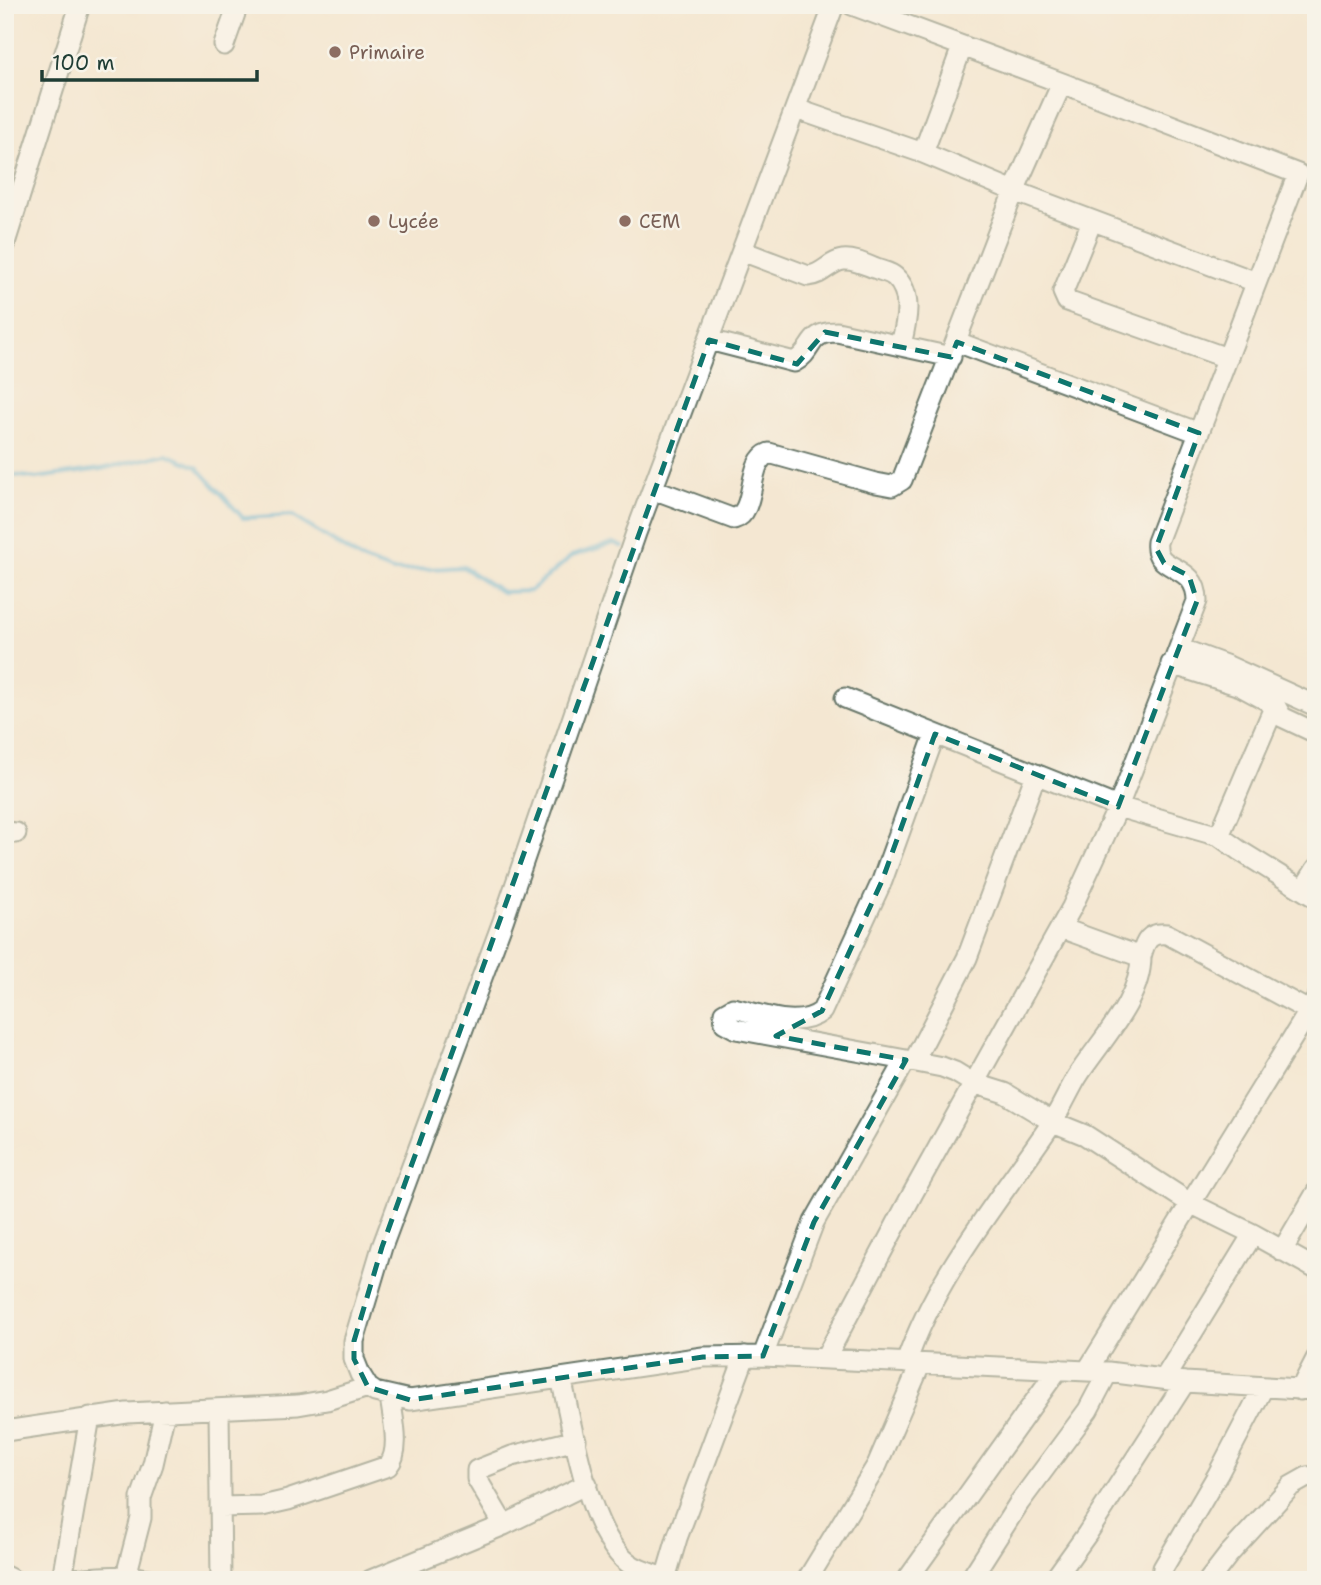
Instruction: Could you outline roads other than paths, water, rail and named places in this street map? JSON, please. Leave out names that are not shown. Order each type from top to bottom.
[{"type":"street","points":[[5,243],[80,5]]},
{"type":"street","points":[[224,45],[238,5]]},
{"type":"street","points":[[834,5],[653,489],[503,921],[382,1247],[354,1341],[354,1359],[368,1387],[375,1392],[410,1400],[703,1357],[754,1356],[826,1357],[913,1364],[1108,1372],[1185,1382],[1308,1390],[1316,1359]]},
{"type":"street","points":[[826,1357],[973,1083],[1061,928],[1118,807],[1197,601],[1197,592],[1189,576],[1164,563],[1156,548],[1256,282],[1307,177],[852,5]]},
{"type":"street","points":[[923,153],[962,47]]},
{"type":"street","points":[[653,489],[734,519],[744,512],[760,459],[769,453],[876,483],[892,486],[898,484],[904,477],[1014,191],[1062,83]]},
{"type":"street","points":[[796,109],[923,153],[1014,191],[1256,282]]},
{"type":"street","points":[[1093,220],[1063,292],[1066,301],[1227,358]]},
{"type":"street","points":[[742,251],[808,276],[816,276],[844,260],[856,261],[892,275],[901,285],[908,307],[901,345]]},
{"type":"street","points":[[709,340],[789,362],[800,359],[815,337],[825,332],[901,345],[954,349],[1199,433]]},
{"type":"street","points":[[1175,656],[1275,705],[1282,717],[1316,733]]},
{"type":"street","points":[[1175,656],[1228,666],[1316,706]]},
{"type":"street","points":[[845,698],[1118,807],[1219,835],[1309,894],[1316,869]]},
{"type":"street","points":[[1219,835],[1275,705]]},
{"type":"street","points":[[935,734],[882,880],[821,1011],[803,1020],[766,1017],[733,1008],[724,1013],[725,1023],[736,1029],[932,1064],[955,1072],[973,1083],[1004,1093],[1053,1122],[1085,1135],[1190,1203],[1316,1269]]},
{"type":"street","points":[[561,1378],[597,1520],[616,1550],[633,1566],[667,1579],[677,1538],[814,1222],[910,1061],[967,958],[1036,774]]},
{"type":"street","points":[[1061,928],[1141,957]]},
{"type":"street","points":[[807,1580],[877,1465],[913,1364],[922,1321],[961,1252],[1053,1122],[1077,1077],[1116,1024],[1141,970],[1141,957],[1148,937],[1158,933],[1167,934],[1312,1005],[1087,1371]]},
{"type":"street","points":[[1282,1251],[1316,1193]]},
{"type":"street","points":[[1164,1379],[1253,1234]]},
{"type":"street","points":[[907,1580],[1058,1369]]},
{"type":"street","points":[[970,1580],[1024,1496],[1088,1410],[1108,1372]]},
{"type":"street","points":[[1054,1580],[1087,1534],[1185,1382]]},
{"type":"street","points":[[5,1431],[90,1417],[298,1405],[327,1400],[368,1387]]},
{"type":"street","points":[[1164,1580],[1163,1568],[1218,1474],[1263,1388]]},
{"type":"street","points":[[220,1507],[262,1506],[288,1500],[388,1466],[395,1455],[390,1396]]},
{"type":"street","points":[[219,1410],[221,1580]]},
{"type":"street","points":[[126,1576],[141,1518],[141,1499],[153,1464],[165,1411]]},
{"type":"street","points":[[90,1417],[60,1579],[126,1576],[155,1580]]},
{"type":"street","points":[[504,1525],[477,1479],[477,1470],[512,1456],[576,1440]]},
{"type":"street","points":[[1209,1580],[1291,1486],[1307,1477],[1316,1476]]},
{"type":"street","points":[[371,1580],[504,1525],[586,1485]]},
{"type":"street","points":[[5,1576],[13,1580]]},
{"type":"waterway","points":[[5,474],[36,478],[101,469],[167,454],[197,467],[243,518],[291,515],[361,559],[393,571],[463,567],[502,592],[530,591],[572,556],[614,543],[623,547]]},
{"type":"place","name":"Primaire","points":[[335,52]]},
{"type":"place","name":"Lycée","points":[[374,221]]},
{"type":"place","name":"CEM","points":[[625,221]]}]
